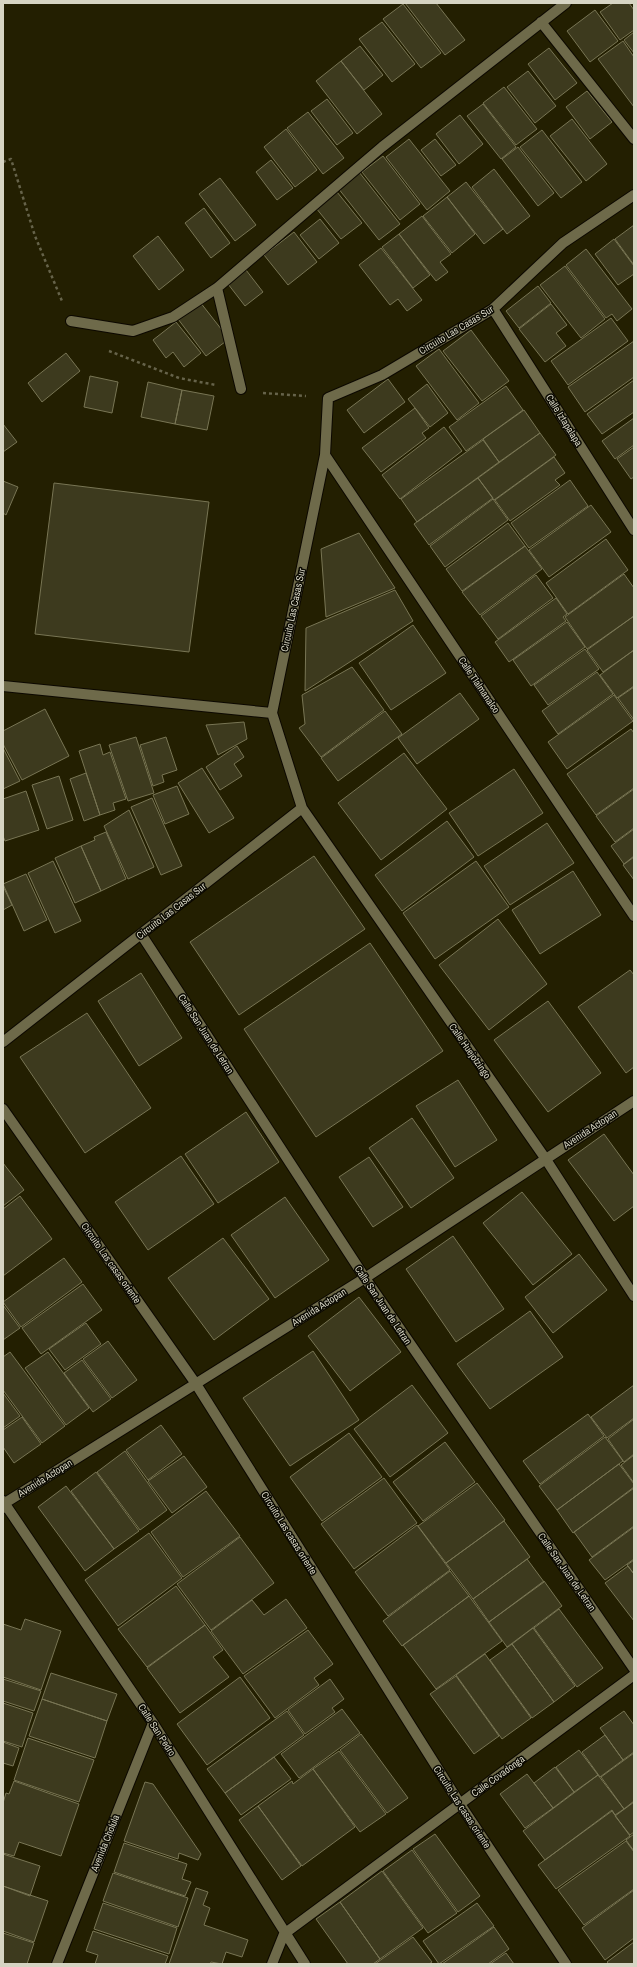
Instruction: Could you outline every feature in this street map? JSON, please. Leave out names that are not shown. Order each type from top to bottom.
[{"type":"street","points":[[71,321],[133,331],[173,317],[217,288],[382,147],[566,3]]},
{"type":"street","points":[[541,22],[634,139]]},
{"type":"street","name":"Circuito Las Casas Sur","points":[[3,1042],[302,808],[272,713],[325,455],[328,398],[382,375],[493,309],[563,243],[634,194]]},
{"type":"street","points":[[217,288],[241,389]]},
{"type":"street","name":"Calle Iztapalapa","points":[[493,309],[634,530]]},
{"type":"street","name":"Calle Tlalmanalco","points":[[325,455],[634,916]]},
{"type":"street","points":[[3,686],[272,713]]},
{"type":"street","name":"Calle Huejotzingo","points":[[302,808],[545,1158],[634,1296]]},
{"type":"street","name":"Calle San Juan de Letran","points":[[141,934],[365,1278],[634,1670]]},
{"type":"street","name":"Avenida Actopan","points":[[4,1504],[365,1278],[545,1158],[634,1101]]},
{"type":"street","name":"Circuito Las casas oriente","points":[[3,1109],[196,1384],[460,1804],[566,1964]]},
{"type":"street","name":"Calle San Pedro","points":[[4,1504],[153,1723],[284,1934],[305,1964]]},
{"type":"street","name":"Calle Covadonga","points":[[284,1934],[634,1675]]},
{"type":"street","name":"Avenida Cholula","points":[[57,1964],[153,1723]]},
{"type":"street","points":[[272,1964],[284,1934]]},
{"type":"path","points":[[3,162],[11,159]]},
{"type":"building","points":[[405,3],[436,3],[465,40],[445,55]]},
{"type":"building","points":[[613,3],[629,3],[634,10],[634,30],[620,40],[600,12]]},
{"type":"building","points":[[403,4],[441,53],[421,68],[383,19]]},
{"type":"building","points":[[595,10],[618,41],[590,62],[567,31]]},
{"type":"building","points":[[382,22],[415,64],[392,82],[359,39]]},
{"type":"building","points":[[634,32],[634,53],[624,40]]},
{"type":"building","points":[[623,41],[634,57],[634,107],[598,59]]},
{"type":"building","points":[[360,46],[383,75],[364,90],[341,61]]},
{"type":"building","points":[[549,48],[577,83],[555,100],[528,64]]},
{"type":"building","points":[[341,61],[382,114],[357,134],[316,81]]},
{"type":"building","points":[[528,71],[556,106],[535,123],[507,87]]},
{"type":"building","points":[[504,87],[537,129],[516,145],[483,103]]},
{"type":"building","points":[[587,91],[612,122],[590,139],[566,107]]},
{"type":"building","points":[[327,99],[353,133],[337,145],[311,111]]},
{"type":"building","points":[[483,104],[516,147],[501,159],[467,116]]},
{"type":"building","points":[[308,112],[344,158],[323,174],[287,128]]},
{"type":"building","points":[[460,115],[483,144],[459,164],[436,134]]},
{"type":"building","points":[[572,119],[607,164],[586,181],[550,136]]},
{"type":"building","points":[[286,129],[317,170],[295,187],[264,147]]},
{"type":"building","points":[[542,130],[582,182],[561,198],[520,147]]},
{"type":"building","points":[[409,139],[450,191],[427,210],[386,157]]},
{"type":"building","points":[[435,139],[456,165],[441,176],[421,150]]},
{"type":"building","points":[[518,147],[554,193],[538,206],[502,159]]},
{"type":"building","points":[[383,156],[420,204],[400,220],[362,172]]},
{"type":"building","points":[[271,160],[293,188],[277,200],[256,172]]},
{"type":"building","points":[[494,169],[530,216],[507,234],[472,187]]},
{"type":"building","points":[[359,172],[400,224],[379,240],[338,188]]},
{"type":"building","points":[[220,178],[256,225],[235,241],[199,194]]},
{"type":"building","points":[[466,182],[503,229],[484,244],[447,197]]},
{"type":"building","points":[[337,192],[362,223],[341,239],[316,208]]},
{"type":"building","points":[[447,197],[475,234],[452,253],[423,216]]},
{"type":"building","points":[[204,208],[230,243],[211,258],[185,223]]},
{"type":"building","points":[[422,216],[451,254],[440,262],[448,272],[436,281],[399,234]]},
{"type":"building","points":[[320,219],[339,243],[319,259],[300,235]]},
{"type":"building","points":[[634,225],[634,265],[615,239]]},
{"type":"building","points":[[294,232],[317,262],[288,285],[264,255]]},
{"type":"building","points":[[399,234],[430,275],[413,288],[382,247]]},
{"type":"building","points":[[158,236],[184,270],[159,290],[133,256]]},
{"type":"building","points":[[614,239],[634,266],[634,274],[618,285],[595,254]]},
{"type":"building","points":[[381,248],[422,300],[407,311],[398,299],[390,305],[359,265]]},
{"type":"building","points":[[586,249],[632,309],[617,321],[612,314],[606,318],[566,265]]},
{"type":"building","points":[[565,266],[605,319],[581,338],[540,285]]},
{"type":"building","points":[[246,270],[263,292],[245,306],[228,284]]},
{"type":"building","points":[[538,286],[551,303],[519,328],[506,311]]},
{"type":"building","points":[[200,302],[229,339],[206,356],[178,319]]},
{"type":"building","points":[[551,304],[567,325],[556,333],[566,346],[545,362],[519,329]]},
{"type":"building","points":[[611,318],[628,341],[568,385],[551,361]]},
{"type":"building","points":[[176,322],[201,353],[184,367],[173,352],[166,358],[153,340]]},
{"type":"building","points":[[471,330],[509,381],[482,401],[443,351]]},
{"type":"building","points":[[634,341],[634,377],[585,412],[568,387]]},
{"type":"building","points":[[439,349],[479,403],[457,420],[416,366]]},
{"type":"building","points":[[66,353],[80,371],[42,402],[28,383]]},
{"type":"building","points":[[90,376],[118,382],[112,413],[84,407]]},
{"type":"building","points":[[388,379],[405,402],[364,433],[347,410]]},
{"type":"building","points":[[634,380],[634,412],[602,434],[587,414]]},
{"type":"building","points":[[148,382],[182,390],[175,424],[141,417]]},
{"type":"building","points":[[427,384],[448,413],[430,427],[408,399]]},
{"type":"building","points":[[506,386],[523,410],[466,451],[449,427]]},
{"type":"building","points":[[182,390],[214,396],[207,430],[175,424]]},
{"type":"building","points":[[415,408],[429,428],[422,433],[426,438],[381,472],[362,448]]},
{"type":"building","points":[[524,410],[540,433],[499,462],[483,439]]},
{"type":"building","points":[[634,418],[634,445],[615,459],[602,441]]},
{"type":"building","points":[[3,424],[17,442],[3,452]]},
{"type":"building","points":[[444,427],[462,451],[400,499],[382,475]]},
{"type":"building","points":[[540,433],[556,455],[494,500],[478,478]]},
{"type":"building","points":[[483,440],[499,462],[417,522],[401,499]]},
{"type":"building","points":[[634,447],[634,477],[631,479],[617,459]]},
{"type":"building","points":[[554,457],[565,473],[555,480],[560,485],[510,521],[495,500]]},
{"type":"building","points":[[478,478],[493,498],[429,545],[414,524]]},
{"type":"building","points":[[570,480],[588,506],[529,548],[511,523]]},
{"type":"building","points":[[3,481],[18,487],[6,515],[3,513]]},
{"type":"building","points":[[54,483],[209,502],[189,652],[35,634]]},
{"type":"building","points":[[493,499],[508,520],[445,567],[430,546]]},
{"type":"building","points":[[591,505],[611,532],[549,577],[529,550]]},
{"type":"building","points":[[508,523],[525,546],[462,591],[446,569]]},
{"type":"building","points":[[359,533],[395,588],[326,617],[321,549]]},
{"type":"building","points":[[606,539],[628,570],[568,614],[546,583]]},
{"type":"building","points":[[525,546],[542,569],[480,615],[462,592]]},
{"type":"building","points":[[624,574],[634,588],[634,616],[587,649],[565,617]]},
{"type":"building","points":[[536,575],[553,598],[498,639],[481,616]]},
{"type":"building","points":[[395,590],[413,621],[305,691],[306,628]]},
{"type":"building","points":[[556,598],[567,614],[563,617],[566,621],[509,662],[495,642]]},
{"type":"building","points":[[634,616],[634,650],[603,672],[587,650]]},
{"type":"building","points":[[567,622],[585,647],[531,686],[513,660]]},
{"type":"building","points":[[413,625],[446,673],[391,710],[359,663]]},
{"type":"building","points":[[585,649],[599,669],[548,705],[534,685]]},
{"type":"building","points":[[634,650],[634,686],[617,698],[600,675]]},
{"type":"building","points":[[352,667],[384,710],[321,757],[299,728],[305,724],[302,695]]},
{"type":"building","points":[[597,672],[613,694],[558,734],[542,711]]},
{"type":"building","points":[[634,687],[634,720],[618,698]]},
{"type":"building","points":[[460,693],[479,719],[417,764],[398,738]]},
{"type":"building","points":[[614,695],[633,721],[567,769],[548,742]]},
{"type":"building","points":[[45,709],[69,756],[22,780],[3,744],[3,731]]},
{"type":"building","points":[[385,711],[402,734],[338,781],[321,758]]},
{"type":"building","points":[[244,722],[247,739],[218,755],[206,725]]},
{"type":"building","points":[[631,729],[634,733],[634,788],[596,815],[567,774]]},
{"type":"building","points":[[136,737],[154,793],[128,801],[109,745]]},
{"type":"building","points":[[166,737],[177,770],[162,775],[164,782],[153,786],[140,745]]},
{"type":"building","points":[[100,744],[103,755],[110,752],[126,799],[113,803],[115,810],[100,815],[79,751]]},
{"type":"building","points":[[237,746],[244,757],[234,764],[242,776],[220,790],[206,767]]},
{"type":"building","points":[[3,748],[20,781],[3,789]]},
{"type":"building","points":[[404,753],[447,809],[381,860],[338,803]]},
{"type":"building","points":[[202,768],[234,818],[209,833],[178,783]]},
{"type":"building","points":[[514,769],[543,813],[478,856],[449,813]]},
{"type":"building","points":[[86,773],[100,815],[84,821],[70,779]]},
{"type":"building","points":[[59,776],[73,820],[47,829],[32,785]]},
{"type":"building","points":[[177,786],[189,814],[165,824],[153,795]]},
{"type":"building","points":[[634,789],[634,828],[615,842],[596,816]]},
{"type":"building","points":[[26,791],[39,830],[5,841],[3,836],[3,799]]},
{"type":"building","points":[[152,798],[182,866],[161,875],[131,807]]},
{"type":"building","points":[[129,810],[154,867],[128,879],[104,826]]},
{"type":"building","points":[[447,821],[474,857],[402,911],[375,875]]},
{"type":"building","points":[[547,823],[574,863],[510,905],[484,866]]},
{"type":"building","points":[[634,829],[634,856],[624,864],[611,846]]},
{"type":"building","points":[[106,832],[126,879],[101,891],[81,846],[95,840],[94,837]]},
{"type":"building","points":[[81,846],[101,891],[75,903],[55,858]]},
{"type":"building","points":[[314,856],[365,929],[239,1015],[190,942]]},
{"type":"building","points":[[634,857],[634,880],[623,865]]},
{"type":"building","points":[[53,861],[81,921],[55,933],[28,873]]},
{"type":"building","points":[[476,861],[509,907],[435,959],[403,913]]},
{"type":"building","points":[[573,871],[601,915],[540,954],[512,910]]},
{"type":"building","points":[[26,874],[47,920],[24,931],[3,884]]},
{"type":"building","points":[[3,886],[12,905],[3,910]]},
{"type":"building","points":[[498,919],[547,984],[489,1030],[439,965]]},
{"type":"building","points":[[370,943],[443,1051],[316,1137],[244,1029]]},
{"type":"building","points":[[630,970],[634,975],[634,1067],[626,1073],[578,1007]]},
{"type":"building","points":[[141,973],[182,1038],[139,1066],[98,1001]]},
{"type":"building","points":[[548,1001],[601,1073],[548,1112],[494,1040]]},
{"type":"building","points":[[87,1013],[151,1108],[85,1153],[20,1057]]},
{"type":"building","points":[[458,1080],[497,1140],[455,1167],[416,1106]]},
{"type":"building","points":[[246,1112],[279,1162],[218,1203],[185,1154]]},
{"type":"building","points":[[412,1118],[454,1178],[411,1208],[369,1148]]},
{"type":"building","points":[[604,1134],[634,1175],[634,1206],[614,1221],[568,1160]]},
{"type":"building","points":[[181,1156],[214,1204],[148,1250],[115,1202]]},
{"type":"building","points":[[369,1157],[403,1207],[373,1227],[339,1177]]},
{"type":"building","points":[[3,1163],[24,1190],[3,1206]]},
{"type":"building","points":[[522,1192],[572,1254],[533,1285],[483,1223]]},
{"type":"building","points":[[20,1196],[52,1239],[3,1276],[3,1209]]},
{"type":"building","points":[[285,1197],[329,1260],[275,1298],[231,1235]]},
{"type":"building","points":[[453,1236],[504,1309],[456,1342],[406,1269]]},
{"type":"building","points":[[223,1238],[269,1299],[214,1340],[168,1278]]},
{"type":"building","points":[[579,1254],[607,1290],[553,1333],[525,1297]]},
{"type":"building","points":[[64,1258],[82,1282],[21,1327],[3,1302]]},
{"type":"building","points":[[83,1284],[102,1310],[41,1354],[22,1328]]},
{"type":"building","points":[[359,1297],[401,1352],[350,1391],[308,1336]]},
{"type":"building","points":[[3,1305],[20,1328],[3,1340]]},
{"type":"building","points":[[530,1311],[563,1357],[490,1409],[457,1364]]},
{"type":"building","points":[[86,1323],[101,1344],[65,1370],[49,1349]]},
{"type":"building","points":[[108,1341],[137,1380],[112,1398],[83,1359]]},
{"type":"building","points":[[313,1351],[359,1420],[290,1466],[243,1398]]},
{"type":"building","points":[[10,1352],[65,1426],[42,1443],[3,1390],[3,1357]]},
{"type":"building","points":[[48,1352],[89,1408],[66,1425],[25,1368]]},
{"type":"building","points":[[82,1360],[111,1399],[93,1412],[64,1373]]},
{"type":"building","points":[[412,1385],[448,1433],[390,1477],[354,1429]]},
{"type":"building","points":[[634,1385],[634,1418],[607,1438],[591,1417]]},
{"type":"building","points":[[3,1393],[20,1416],[3,1428]]},
{"type":"building","points":[[588,1414],[604,1436],[540,1484],[523,1461]]},
{"type":"building","points":[[22,1417],[41,1444],[14,1463],[3,1447],[3,1430]]},
{"type":"building","points":[[634,1419],[634,1454],[624,1462],[608,1439]]},
{"type":"building","points":[[161,1425],[182,1454],[148,1480],[126,1450]]},
{"type":"building","points":[[349,1433],[382,1477],[322,1521],[290,1477]]},
{"type":"building","points":[[605,1437],[623,1461],[557,1510],[539,1486]]},
{"type":"building","points":[[445,1442],[475,1482],[423,1521],[393,1482]]},
{"type":"building","points":[[125,1451],[167,1510],[140,1530],[97,1472]]},
{"type":"building","points":[[634,1455],[634,1483],[621,1465]]},
{"type":"building","points":[[184,1456],[207,1487],[172,1513],[148,1481]]},
{"type":"building","points":[[619,1464],[634,1484],[634,1487],[573,1533],[557,1510]]},
{"type":"building","points":[[96,1472],[139,1531],[114,1549],[71,1491]]},
{"type":"building","points":[[384,1478],[417,1523],[354,1569],[321,1524]]},
{"type":"building","points":[[477,1483],[505,1520],[446,1563],[418,1526]]},
{"type":"building","points":[[66,1486],[114,1549],[85,1571],[38,1507]]},
{"type":"building","points":[[634,1488],[634,1526],[592,1557],[574,1532]]},
{"type":"building","points":[[206,1491],[240,1536],[183,1577],[151,1532]]},
{"type":"building","points":[[504,1521],[530,1557],[473,1599],[446,1563]]},
{"type":"building","points":[[417,1525],[450,1570],[388,1616],[355,1572]]},
{"type":"building","points":[[634,1527],[634,1559],[605,1580],[589,1560]]},
{"type":"building","points":[[149,1533],[182,1578],[118,1626],[85,1580]]},
{"type":"building","points":[[240,1537],[274,1583],[211,1630],[177,1584]]},
{"type":"building","points":[[527,1559],[544,1582],[489,1622],[473,1599]]},
{"type":"building","points":[[634,1560],[634,1574],[627,1565]]},
{"type":"building","points":[[628,1566],[634,1574],[634,1621],[605,1583]]},
{"type":"building","points":[[450,1571],[469,1596],[402,1646],[383,1621]]},
{"type":"building","points":[[544,1581],[562,1606],[507,1647],[489,1622]]},
{"type":"building","points":[[176,1586],[205,1625],[147,1667],[118,1629]]},
{"type":"building","points":[[469,1596],[502,1641],[436,1689],[403,1645]]},
{"type":"building","points":[[286,1599],[307,1628],[243,1674],[211,1631],[252,1600],[264,1615]]},
{"type":"building","points":[[559,1609],[603,1668],[577,1687],[534,1628]]},
{"type":"building","points":[[25,1619],[61,1631],[41,1690],[3,1677],[3,1624],[21,1630]]},
{"type":"building","points":[[205,1625],[223,1650],[213,1657],[229,1677],[180,1713],[147,1668]]},
{"type":"building","points":[[533,1628],[575,1686],[554,1702],[512,1644]]},
{"type":"building","points":[[308,1630],[333,1664],[314,1678],[319,1685],[275,1718],[244,1676]]},
{"type":"building","points":[[512,1644],[554,1702],[532,1718],[490,1660]]},
{"type":"building","points":[[485,1654],[531,1718],[502,1739],[456,1675]]},
{"type":"building","points":[[51,1673],[117,1694],[107,1721],[42,1699]]},
{"type":"building","points":[[456,1676],[499,1736],[474,1754],[430,1694]]},
{"type":"building","points":[[240,1677],[270,1718],[207,1765],[177,1724]]},
{"type":"building","points":[[3,1679],[41,1691],[34,1711],[3,1701]]},
{"type":"building","points":[[330,1679],[344,1699],[332,1708],[335,1712],[305,1734],[288,1710]]},
{"type":"building","points":[[42,1699],[107,1721],[95,1758],[29,1736]]},
{"type":"building","points":[[3,1703],[33,1713],[22,1747],[3,1741]]},
{"type":"building","points":[[342,1709],[360,1733],[299,1778],[281,1754]]},
{"type":"building","points":[[287,1711],[304,1735],[225,1793],[207,1769]]},
{"type":"building","points":[[624,1711],[634,1725],[634,1752],[623,1760],[600,1728]]},
{"type":"building","points":[[361,1734],[408,1798],[387,1813],[340,1750]]},
{"type":"building","points":[[605,1735],[623,1760],[600,1777],[582,1752]]},
{"type":"building","points":[[28,1738],[94,1760],[79,1802],[14,1780]]},
{"type":"building","points":[[3,1742],[19,1748],[13,1766],[3,1763]]},
{"type":"building","points":[[579,1750],[598,1775],[574,1792],[556,1767]]},
{"type":"building","points":[[339,1751],[386,1814],[360,1832],[313,1769]]},
{"type":"building","points":[[634,1753],[634,1801],[624,1809],[601,1777]]},
{"type":"building","points":[[274,1757],[291,1779],[241,1815],[225,1793]]},
{"type":"building","points":[[555,1767],[574,1792],[553,1808],[534,1783]]},
{"type":"building","points":[[313,1769],[355,1827],[302,1866],[258,1806],[292,1781],[293,1784]]},
{"type":"building","points":[[527,1774],[553,1808],[525,1828],[500,1794]]},
{"type":"building","points":[[598,1775],[624,1809],[615,1815],[612,1810],[545,1860],[523,1831]]},
{"type":"building","points":[[14,1781],[79,1804],[61,1856],[19,1842],[14,1856],[3,1853],[3,1803],[6,1793],[9,1794]]},
{"type":"building","points":[[145,1782],[153,1784],[201,1854],[198,1860],[179,1853],[178,1859],[124,1841]]},
{"type":"building","points":[[634,1802],[634,1832],[630,1835],[615,1816]]},
{"type":"building","points":[[258,1806],[301,1866],[282,1880],[239,1820]]},
{"type":"building","points":[[612,1811],[630,1836],[556,1889],[538,1865]]},
{"type":"building","points":[[435,1834],[480,1896],[458,1912],[413,1849]]},
{"type":"building","points":[[634,1834],[634,1851],[626,1840]]},
{"type":"building","points":[[626,1841],[634,1852],[634,1889],[584,1925],[558,1890]]},
{"type":"building","points":[[124,1843],[187,1864],[182,1879],[191,1882],[185,1896],[114,1872]]},
{"type":"building","points":[[412,1850],[457,1913],[428,1933],[383,1871]]},
{"type":"building","points":[[3,1854],[40,1866],[30,1896],[3,1886]]},
{"type":"building","points":[[382,1871],[423,1928],[380,1959],[340,1902]]},
{"type":"building","points":[[113,1873],[188,1898],[178,1927],[103,1901]]},
{"type":"building","points":[[3,1886],[48,1901],[34,1942],[3,1931]]},
{"type":"building","points":[[196,1888],[208,1892],[203,1905],[210,1908],[204,1925],[248,1940],[242,1957],[226,1952],[222,1964],[211,1962],[210,1964],[169,1964]]},
{"type":"building","points":[[634,1890],[634,1938],[605,1960],[582,1928]]},
{"type":"building","points":[[340,1902],[380,1959],[373,1964],[348,1964],[316,1919]]},
{"type":"building","points":[[103,1903],[177,1928],[169,1954],[94,1929]]},
{"type":"building","points":[[477,1903],[494,1926],[439,1964],[423,1941]]},
{"type":"building","points":[[494,1927],[509,1949],[488,1964],[442,1964]]},
{"type":"building","points":[[93,1931],[168,1956],[165,1964],[95,1964],[98,1955],[86,1951]]},
{"type":"building","points":[[3,1933],[34,1943],[27,1964],[3,1964]]},
{"type":"building","points":[[413,1937],[432,1962],[429,1964],[375,1964]]},
{"type":"building","points":[[634,1942],[634,1964],[609,1964],[607,1962]]},
{"type":"building","points":[[506,1953],[514,1964],[490,1964]]}]
